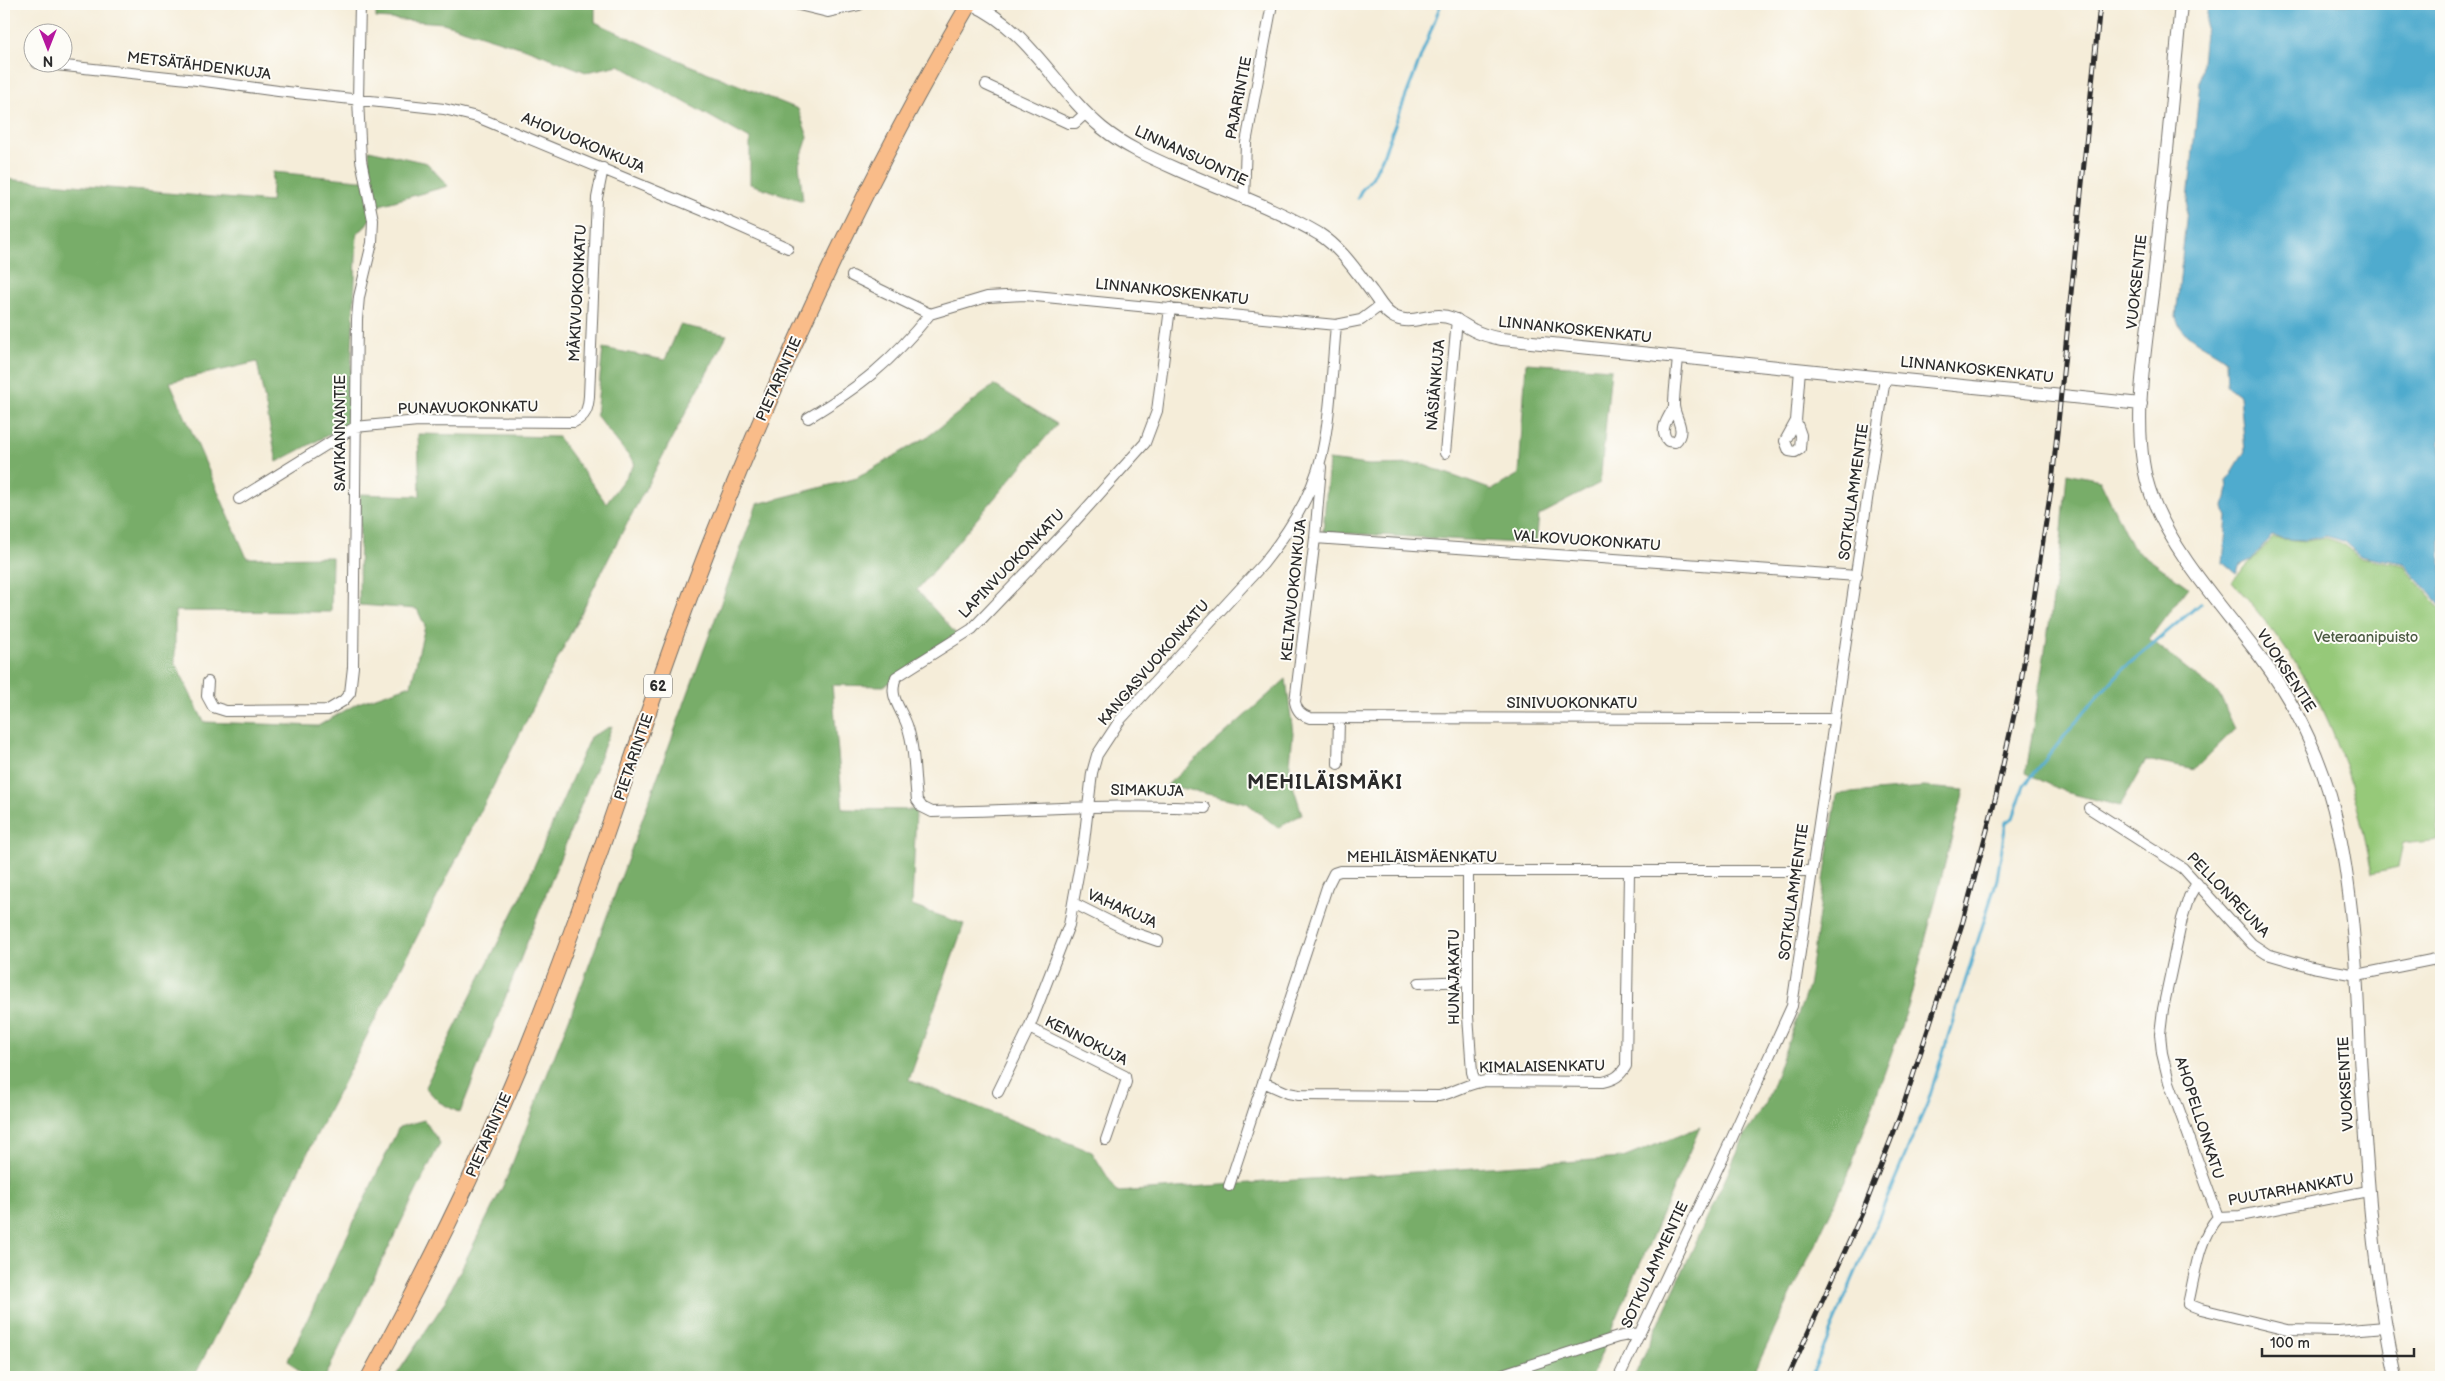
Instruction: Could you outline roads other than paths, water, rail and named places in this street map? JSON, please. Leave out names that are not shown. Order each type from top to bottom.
[{"type":"main road","name":"PIETARINTIE","points":[[369,1377],[456,1208],[523,1061],[566,948],[710,544],[788,358],[879,164],[970,4]]},
{"type":"street","name":"SAVIKANNANTIE","points":[[208,682],[207,696],[213,707],[226,711],[328,710],[344,701],[350,693],[353,667],[355,427],[359,297],[372,243],[371,212],[361,160],[358,99],[360,4]]},
{"type":"street","points":[[807,5],[828,11],[859,4]]},
{"type":"street","name":"LINNANSUONTIE","points":[[970,4],[1005,24],[1026,43],[1102,128],[1138,152],[1320,235],[1347,259],[1381,305]]},
{"type":"street","name":"PAJARINTIE","points":[[1244,199],[1246,143],[1272,4]]},
{"type":"street","name":"VUOKSENTIE","points":[[2181,4],[2141,404],[2146,476],[2151,495],[2166,528],[2190,566],[2263,661],[2286,695],[2309,737],[2337,824],[2349,894],[2357,975],[2368,1191],[2385,1327],[2396,1377]]},
{"type":"street","name":"METSÄTÄHDENKUJA","points":[[72,67],[358,99]]},
{"type":"street","points":[[986,85],[1008,97],[1068,123],[1075,123],[1086,112]]},
{"type":"street","name":"AHOVUOKONKUJA","points":[[358,99],[444,110],[477,117],[603,168],[788,248]]},
{"type":"street","name":"MÄKIVUOKONKATU","points":[[582,419],[586,414],[589,396],[597,198],[603,168]]},
{"type":"street","points":[[808,418],[850,393],[879,370],[908,341],[930,314],[852,276]]},
{"type":"street","name":"LINNANKOSKENKATU","points":[[930,314],[965,302],[1006,295],[1054,296],[1336,325],[1361,320],[1381,305],[1392,316],[1402,320],[1440,316],[1457,319],[1471,330],[1495,338],[2141,404]]},
{"type":"street","name":"LAPINVUOKONKATU","points":[[1088,806],[1047,810],[972,812],[932,812],[922,807],[917,800],[910,733],[896,704],[893,685],[896,677],[903,672],[972,629],[1048,550],[1145,443],[1157,411],[1170,308]]},
{"type":"street","name":"NÄSIÄNKUJA","points":[[1445,454],[1457,319]]},
{"type":"street","name":"KANGASVUOKONKATU","points":[[998,1092],[1028,1028],[1069,925],[1092,773],[1097,755],[1120,720],[1282,540],[1307,495],[1322,456],[1336,325]]},
{"type":"street","points":[[1674,407],[1678,357]]},
{"type":"street","points":[[1796,421],[1800,369]]},
{"type":"street","name":"SOTKULAMMENTIE","points":[[1619,1377],[1786,1020],[1796,988],[1811,870],[1857,576],[1885,378]]},
{"type":"street","name":"PUNAVUOKONKATU","points":[[355,427],[418,421],[574,422],[582,419]]},
{"type":"street","points":[[239,499],[355,427]]},
{"type":"street","name":"KELTAVUOKONKUJA","points":[[1310,718],[1297,710],[1295,702],[1315,538],[1322,456]]},
{"type":"street","name":"VALKOVUOKONKATU","points":[[1315,538],[1857,576]]},
{"type":"street","name":"SINIVUOKONKATU","points":[[1310,718],[1834,719]]},
{"type":"street","points":[[1338,764],[1339,719]]},
{"type":"street","name":"SIMAKUJA","points":[[1088,806],[1205,808]]},
{"type":"street","name":"PELLONREUNA","points":[[2089,808],[2164,854],[2183,868],[2252,944],[2267,954],[2295,963],[2357,975]]},
{"type":"street","name":"MEHILÄISMÄENKATU","points":[[1229,1186],[1327,887],[1334,873],[1340,871],[1629,872],[1811,870]]},
{"type":"street","name":"HUNAJAKATU","points":[[1468,872],[1470,1058],[1475,1082]]},
{"type":"street","name":"KIMALAISENKATU","points":[[1263,1082],[1288,1093],[1299,1095],[1439,1096],[1460,1091],[1475,1082],[1603,1082],[1614,1080],[1621,1075],[1626,1066],[1629,872]]},
{"type":"street","name":"AHOPELLONKATU","points":[[2197,883],[2189,897],[2182,919],[2163,1009],[2160,1034],[2162,1053],[2169,1082],[2218,1217]]},
{"type":"street","name":"VAHAKUJA","points":[[1073,903],[1129,931],[1158,941]]},
{"type":"street","points":[[2357,975],[2441,958]]},
{"type":"street","points":[[1418,983],[1468,981]]},
{"type":"street","name":"KENNOKUJA","points":[[1028,1028],[1125,1076],[1126,1082],[1106,1140]]},
{"type":"street","name":"PUUTARHANKATU","points":[[2218,1217],[2240,1216],[2368,1191]]},
{"type":"street","points":[[2218,1217],[2209,1227],[2202,1246],[2188,1304],[2201,1309],[2287,1330],[2338,1331],[2385,1327]]},
{"type":"street","points":[[1494,1377],[1618,1337],[1639,1333]]},
{"type":"water","points":[[2208,4],[2441,4],[2441,605],[2403,563],[2359,555],[2343,541],[2326,536],[2306,540],[2272,536],[2251,560],[2240,565],[2236,574],[2223,563],[2227,517],[2224,506],[2228,489],[2227,481],[2245,451],[2240,396],[2227,386],[2226,360],[2183,331],[2176,317]]},
{"type":"waterway","points":[[1358,198],[1361,191],[1372,178],[1383,156],[1441,4]]},
{"type":"waterway","points":[[1811,1377],[1927,1104],[1997,879],[2006,822],[2013,818],[2024,786],[2089,706],[2123,669],[2201,603]]},
{"type":"railway","points":[[1788,1377],[1863,1211],[1900,1116],[1963,921],[1996,796],[2020,688],[2052,483],[2100,4]]},
{"type":"district","name":"MEHILÄISMÄKI","points":[[1325,783]]},
{"type":"park label","name":"Veteraanipuisto","points":[[2366,637]]}]
